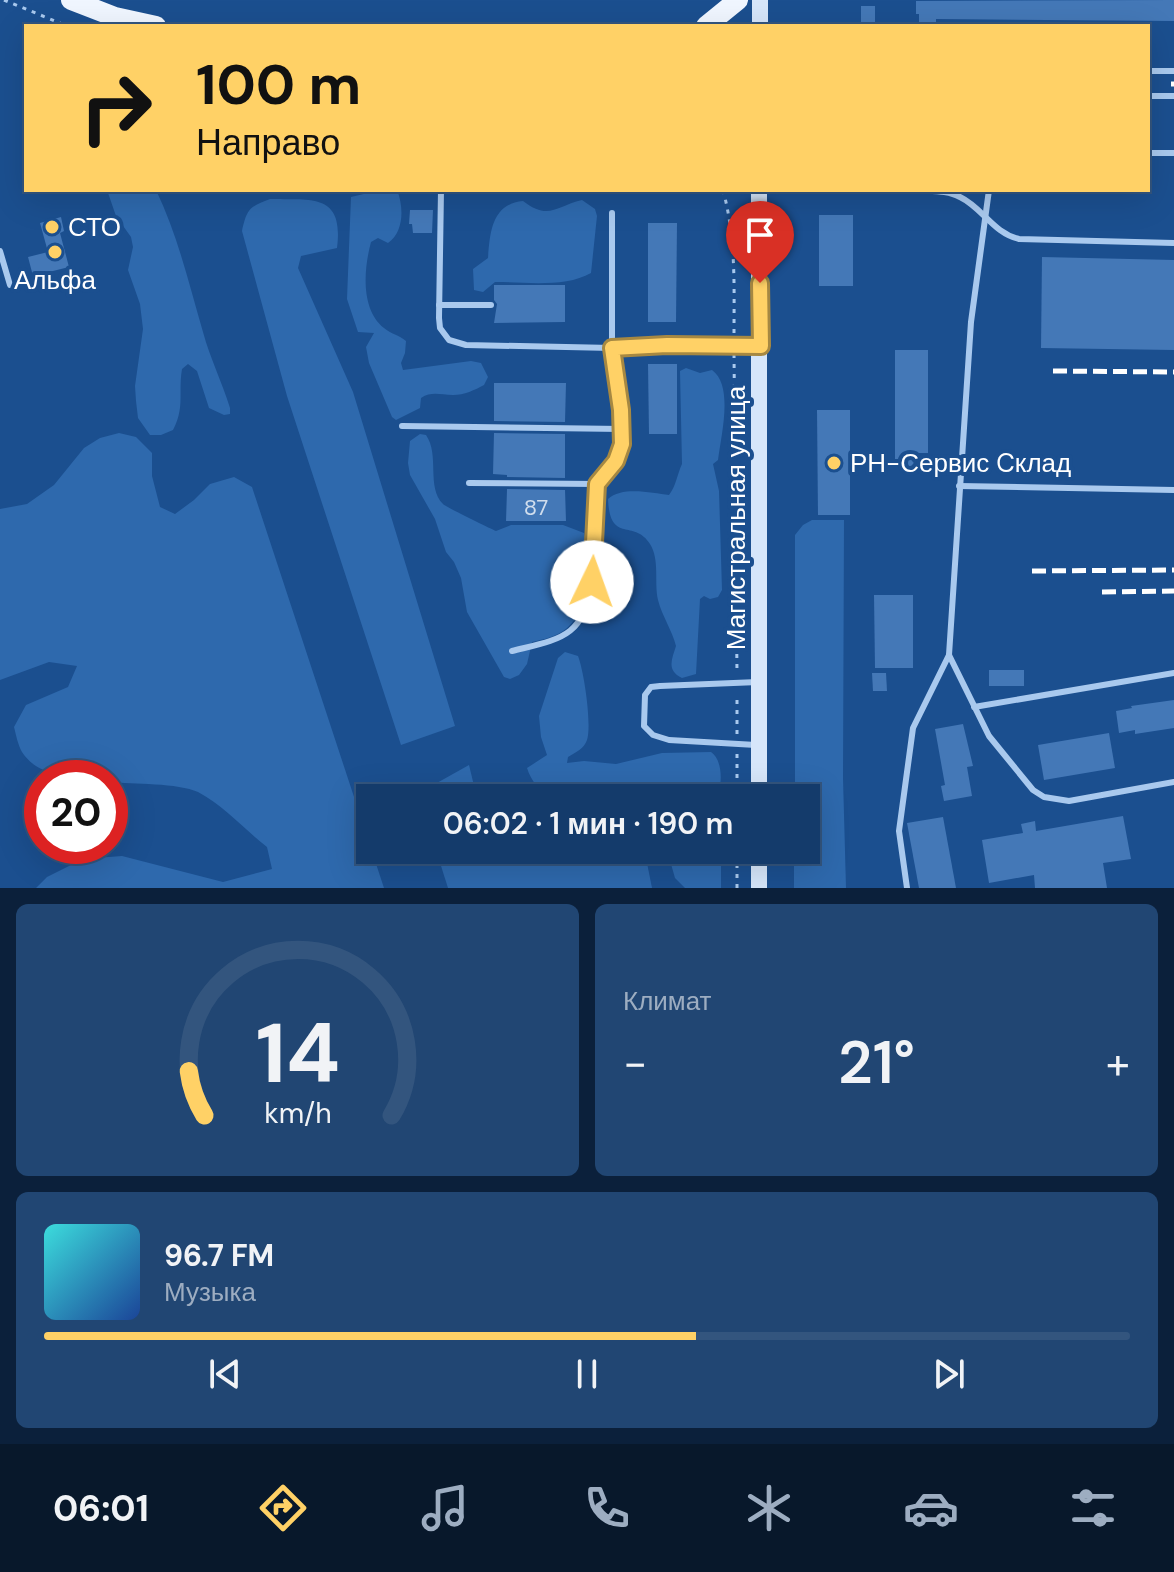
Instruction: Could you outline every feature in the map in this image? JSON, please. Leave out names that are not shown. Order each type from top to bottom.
[{"type":"main road","points":[[71,0],[115,17],[147,24]]},
{"type":"main road","points":[[708,24],[738,0]]},
{"type":"main road","points":[[760,0],[760,24]]},
{"type":"main road","name":"Магистральная улица","points":[[759,192],[759,784]]},
{"type":"main road","points":[[759,864],[759,888]]},
{"type":"lane","points":[[1150,71],[1174,71]]},
{"type":"lane","points":[[1150,96],[1174,96]]},
{"type":"lane","points":[[1150,153],[1174,153]]},
{"type":"lane","points":[[441,192],[440,328],[455,343],[612,348],[761,346]]},
{"type":"lane","points":[[934,192],[960,196],[999,231],[1019,239],[1174,243]]},
{"type":"lane","points":[[907,888],[899,831],[913,728],[949,655],[971,322],[989,192]]},
{"type":"lane","points":[[512,651],[565,636],[579,620],[590,595],[597,484],[620,453],[622,429],[612,348],[612,213]]},
{"type":"lane","points":[[0,251],[10,285]]},
{"type":"lane","points":[[439,305],[491,305]]},
{"type":"lane","points":[[402,426],[622,429]]},
{"type":"lane","points":[[469,483],[597,484]]},
{"type":"lane","points":[[959,486],[1174,490]]},
{"type":"lane","points":[[949,655],[997,748],[1033,790],[1044,797],[1069,801],[1174,782]]},
{"type":"lane","points":[[974,707],[1174,673]]},
{"type":"lane","points":[[760,682],[651,687],[645,695],[644,726],[653,735],[669,740],[760,745]]},
{"type":"path","points":[[4,0],[62,24]]},
{"type":"path","points":[[724,192],[734,253],[737,784]]},
{"type":"path","points":[[737,864],[737,888]]},
{"type":"shaded area","points":[[108,192],[157,192],[177,242],[230,414],[224,415],[209,408],[197,371],[188,364],[182,369],[180,407],[173,430],[150,435],[138,418],[135,386],[143,329],[140,304],[128,270],[133,247],[131,237],[116,216]]},
{"type":"shaded area","points":[[398,192],[401,204],[400,226],[393,238],[388,243],[378,238],[371,242],[366,288],[376,320],[406,341],[401,363],[403,370],[471,361],[481,363],[488,377],[484,385],[465,393],[425,396],[421,398],[420,408],[396,420],[369,363],[366,347],[374,333],[358,332],[347,299],[351,197]]},
{"type":"shaded area","points":[[270,199],[312,200],[322,203],[335,217],[337,248],[301,256],[298,268],[353,392],[455,726],[401,745],[287,396],[242,231],[250,210]]},
{"type":"shaded area","points":[[582,200],[595,209],[597,216],[591,273],[569,281],[495,282],[483,292],[474,290],[473,269],[488,258],[492,229],[499,213],[505,208],[523,201],[546,211]]},
{"type":"shaded area","points":[[686,368],[700,373],[712,370],[723,387],[724,412],[718,460],[713,464],[719,491],[722,590],[718,597],[710,599],[704,596],[700,599],[696,674],[682,678],[672,668],[676,646],[658,600],[653,550],[644,536],[618,527],[613,522],[608,499],[629,491],[669,495],[671,492],[682,464],[680,371]]},
{"type":"shaded area","points":[[119,433],[136,437],[152,453],[152,476],[160,507],[175,514],[210,484],[234,477],[252,487],[356,803],[356,864],[376,864],[384,888],[36,888],[47,877],[73,864],[128,864],[128,858],[223,882],[272,869],[267,847],[198,792],[179,787],[128,783],[128,760],[29,760],[18,743],[14,727],[26,705],[68,687],[77,666],[49,662],[0,680],[0,509],[27,504],[54,485],[84,448],[100,438]]},
{"type":"shaded area","points":[[420,434],[426,435],[430,443],[435,489],[446,506],[496,531],[511,525],[563,525],[584,533],[589,570],[581,609],[563,631],[532,642],[527,664],[519,675],[510,679],[504,677],[467,612],[461,578],[446,552],[435,519],[410,475],[410,441]]},
{"type":"shaded area","points":[[812,520],[844,520],[843,778],[846,888],[794,888],[794,864],[820,864],[820,784],[795,784],[795,535]]},
{"type":"shaded area","points":[[565,652],[578,656],[589,723],[586,743],[568,757],[567,763],[616,764],[662,753],[711,752],[718,761],[720,784],[536,784],[527,768],[547,755],[539,716],[558,658]]},
{"type":"shaded area","points":[[469,765],[474,784],[435,784]]},
{"type":"shaded area","points":[[440,864],[647,864],[652,888],[448,888]]},
{"type":"shaded area","points":[[671,864],[721,864],[721,888],[685,888],[675,878]]},
{"type":"building","points":[[1174,0],[1174,21],[936,19],[936,22],[919,22],[919,14],[916,14],[916,1]]},
{"type":"building","points":[[861,6],[875,6],[875,24],[861,24]]},
{"type":"building","points":[[410,210],[433,210],[432,233],[413,233],[412,224],[409,224]]},
{"type":"building","points":[[819,215],[853,215],[853,286],[819,286]]},
{"type":"building","points":[[61,217],[64,231],[60,233],[69,267],[33,276],[28,257],[48,252],[40,223]]},
{"type":"building","points":[[648,223],[677,223],[676,322],[648,322]]},
{"type":"building","points":[[1042,257],[1174,260],[1174,350],[1041,348]]},
{"type":"building","points":[[494,285],[565,285],[565,322],[494,323],[497,304]]},
{"type":"building","points":[[895,350],[928,350],[928,453],[918,453],[918,468],[895,468]]},
{"type":"building","points":[[648,364],[677,364],[677,434],[649,434]]},
{"type":"building","points":[[494,383],[566,383],[565,422],[494,421]]},
{"type":"building","name":"РН-Сервис Cклад","points":[[817,410],[850,410],[850,515],[818,515]]},
{"type":"building","points":[[494,433],[565,434],[565,478],[493,474]]},
{"type":"building","points":[[507,489],[565,490],[566,521],[506,521]]},
{"type":"building","points":[[874,595],[913,595],[913,668],[875,668]]},
{"type":"building","points":[[989,670],[1024,670],[1024,686],[989,686]]},
{"type":"building","points":[[872,673],[886,673],[887,691],[873,691]]},
{"type":"building","points":[[1174,700],[1174,728],[1135,734],[1135,730],[1119,733],[1116,711]]},
{"type":"building","points":[[963,724],[973,766],[967,767],[972,796],[944,801],[941,786],[945,785],[935,729]]},
{"type":"building","points":[[1109,733],[1115,768],[1044,780],[1038,745]]},
{"type":"building","points":[[1123,816],[1131,859],[1103,863],[1107,888],[1035,888],[1034,875],[989,883],[982,840],[1023,833],[1021,824],[1035,821],[1036,831]]},
{"type":"building","points":[[943,817],[956,888],[919,888],[907,823]]},
{"type":"railway","points":[[1053,371],[1174,372]]},
{"type":"railway","points":[[1032,571],[1174,570]]},
{"type":"railway","points":[[1102,592],[1174,591]]},
{"type":"place","name":"СТО","points":[[52,227]]},
{"type":"place","name":"Альфа","points":[[55,252]]},
{"type":"place","name":"РН-Сервис Cклад","points":[[834,463]]},
{"type":"route","points":[[592,582],[597,484],[616,461],[622,444],[621,410],[612,348],[761,346],[760,283]]}]
